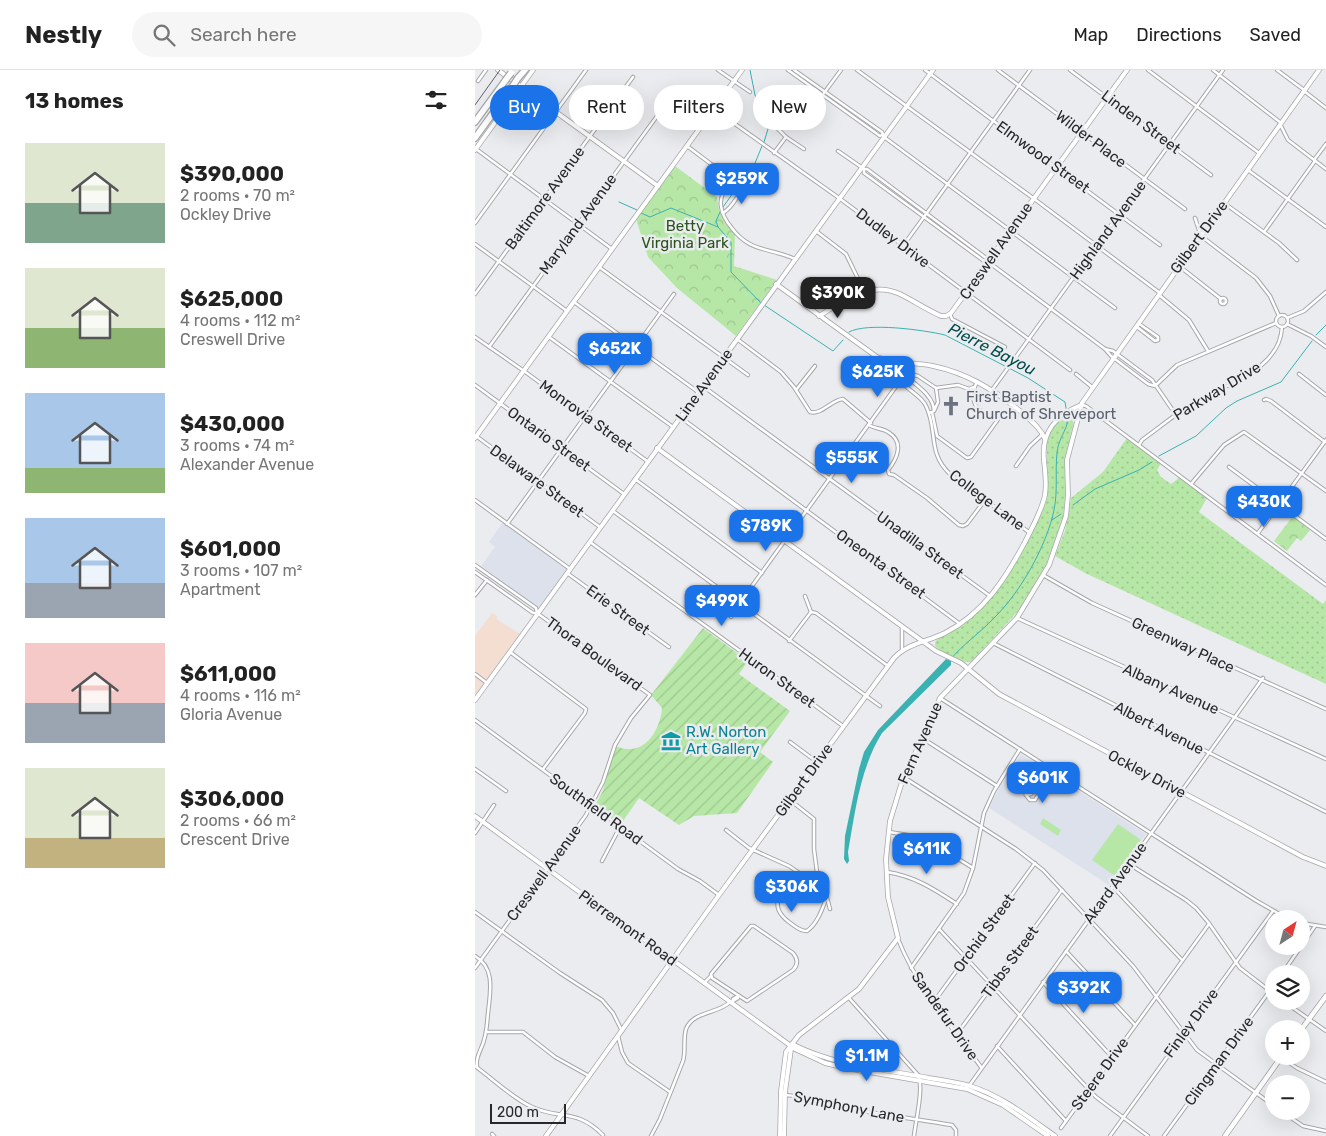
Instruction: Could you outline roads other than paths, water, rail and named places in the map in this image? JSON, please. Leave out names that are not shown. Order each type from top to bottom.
[{"type":"highway","points":[[475,138],[525,70]]},
{"type":"highway","points":[[475,122],[512,72]]},
{"type":"main road","points":[[1309,1019],[1326,996]]},
{"type":"main road","points":[[1226,1134],[1276,1065]]},
{"type":"street","points":[[478,81],[486,70]]},
{"type":"street","points":[[498,70],[518,85]]},
{"type":"street","points":[[522,85],[533,70]]},
{"type":"street","points":[[559,108],[586,70]]},
{"type":"street","points":[[719,70],[749,92]]},
{"type":"street","points":[[731,85],[742,70]]},
{"type":"street","points":[[789,70],[812,85]]},
{"type":"street","points":[[795,70],[814,85]]},
{"type":"street","points":[[826,90],[841,70]]},
{"type":"street","points":[[857,70],[971,152],[1159,294],[1189,320],[1208,351]]},
{"type":"street","name":"Elmwood Street","points":[[925,70],[932,72],[993,121],[1160,245]]},
{"type":"street","name":"Wilder Place","points":[[998,70],[1185,209]]},
{"type":"street","points":[[903,246],[1030,70]]},
{"type":"street","name":"Linden Street","points":[[1070,70],[1211,174]]},
{"type":"street","name":"Creswell Avenue","points":[[819,316],[864,291],[875,289],[890,290],[938,315],[950,314],[1127,70]]},
{"type":"street","points":[[1148,70],[1260,153]]},
{"type":"street","points":[[1213,70],[1281,123],[1288,140],[1326,169]]},
{"type":"street","name":"Highland Avenue","points":[[992,390],[1223,70]]},
{"type":"street","points":[[1277,70],[1326,108]]},
{"type":"street","name":"Gilbert Drive","points":[[1081,405],[1092,386],[1319,70]]},
{"type":"street","name":"Line Avenue","points":[[475,700],[776,284],[862,169],[883,136],[932,72]]},
{"type":"street","name":"Baltimore Avenue","points":[[475,294],[633,78]]},
{"type":"street","points":[[826,94],[882,132],[883,136],[1115,308]]},
{"type":"street","points":[[559,114],[657,186]]},
{"type":"street","name":"Maryland Avenue","points":[[489,346],[654,120]]},
{"type":"street","points":[[490,129],[475,149],[612,249]]},
{"type":"street","points":[[475,223],[543,130]]},
{"type":"street","points":[[475,437],[699,130]]},
{"type":"street","name":"Dudley Drive","points":[[743,130],[839,198],[1070,370]]},
{"type":"street","points":[[780,130],[804,149]]},
{"type":"street","points":[[774,153],[786,136]]},
{"type":"street","points":[[1264,232],[1326,144]]},
{"type":"street","points":[[687,146],[727,176],[721,200],[723,213],[737,235],[749,245],[795,258]]},
{"type":"street","points":[[838,151],[984,261],[988,262],[1105,349],[1151,380],[1176,415]]},
{"type":"street","points":[[862,169],[867,169],[986,258],[988,262]]},
{"type":"street","points":[[1248,170],[1326,228]]},
{"type":"street","points":[[723,213],[727,211],[742,192],[750,189],[764,191]]},
{"type":"street","points":[[1225,203],[1297,260]]},
{"type":"street","points":[[1195,218],[1201,236],[1252,274],[1265,289],[1279,316]]},
{"type":"street","points":[[815,231],[846,254],[864,291]]},
{"type":"street","points":[[475,244],[567,311]]},
{"type":"street","points":[[1179,266],[1221,299]]},
{"type":"street","points":[[599,267],[749,375]]},
{"type":"street","points":[[776,284],[870,354],[883,360],[897,363],[944,368],[977,381],[1015,407],[1036,425],[1045,440]]},
{"type":"street","points":[[1287,318],[1304,311],[1326,292]]},
{"type":"street","points":[[507,524],[675,294]]},
{"type":"street","points":[[573,302],[698,392]]},
{"type":"street","points":[[950,314],[952,319],[1005,347]]},
{"type":"street","points":[[1279,316],[1283,315],[1287,318]]},
{"type":"street","points":[[1276,323],[1276,319],[1279,316]]},
{"type":"street","points":[[1287,318],[1287,324]]},
{"type":"street","points":[[1155,386],[1177,365],[1276,323]]},
{"type":"street","points":[[1276,323],[1282,327],[1287,324]]},
{"type":"street","points":[[1137,324],[1158,337],[1158,340]]},
{"type":"street","points":[[1287,324],[1326,346]]},
{"type":"street","name":"Parkway Drive","points":[[1139,445],[1142,440],[1192,404],[1262,365],[1272,355],[1278,345],[1282,327]]},
{"type":"street","points":[[548,336],[673,427]]},
{"type":"street","name":"Monrovia Street","points":[[475,337],[524,370],[647,461]]},
{"type":"street","points":[[737,339],[781,372],[796,390],[810,412],[817,412],[839,399],[843,399],[870,424],[888,432],[897,441],[898,448],[897,458],[889,469],[889,474],[894,475],[921,494],[959,525],[967,524],[985,500]]},
{"type":"street","points":[[731,616],[900,381],[897,363]]},
{"type":"street","points":[[796,390],[815,366]]},
{"type":"street","points":[[1076,374],[1092,386]]},
{"type":"street","points":[[1299,374],[1326,394]]},
{"type":"street","points":[[999,418],[981,411],[975,405],[969,390],[958,385],[936,388],[914,375],[910,375],[908,378],[929,397],[934,406],[931,412],[937,436],[967,458],[971,457],[999,418],[1015,407]]},
{"type":"street","name":"College Lane","points":[[900,381],[922,399],[931,412],[934,447],[942,465],[950,474],[1030,533]]},
{"type":"street","points":[[972,397],[977,381]]},
{"type":"street","name":"Ontario Street","points":[[475,385],[624,494]]},
{"type":"street","name":"Unadilla Street","points":[[703,386],[991,597]]},
{"type":"street","points":[[969,390],[975,386]]},
{"type":"street","points":[[931,412],[938,402],[936,388]]},
{"type":"street","points":[[1257,534],[1326,441],[1271,401],[1264,400]]},
{"type":"street","points":[[1045,440],[1050,426],[1065,413],[1081,405],[1086,406],[1326,584]]},
{"type":"street","name":"Fern Avenue","points":[[898,938],[888,897],[886,872],[893,809],[904,777],[940,698],[1017,618],[1052,557],[1066,516],[1068,495],[1067,460],[1081,405]]},
{"type":"street","name":"Oneonta Street","points":[[680,417],[960,624]]},
{"type":"street","points":[[1191,484],[1224,445],[1245,432],[1326,490]]},
{"type":"street","points":[[1016,466],[1043,434]]},
{"type":"street","name":"Delaware Street","points":[[475,437],[600,527]]},
{"type":"street","name":"Gilbert Drive","points":[[546,1136],[719,895],[888,666],[902,650],[936,637],[971,617],[991,597],[1007,575],[1030,533],[1042,506],[1046,481],[1043,458],[1045,440]]},
{"type":"street","name":"Monrovia Street","points":[[657,448],[923,642]]},
{"type":"street","points":[[1229,467],[1326,539]]},
{"type":"street","points":[[635,479],[762,573]]},
{"type":"street","name":"Erie Street","points":[[475,500],[669,647]]},
{"type":"street","points":[[612,510],[880,706]]},
{"type":"street","name":"Huron Street","points":[[589,541],[843,726]]},
{"type":"street","name":"Thora Boulevard","points":[[475,565],[537,608],[537,613]]},
{"type":"street","name":"Thora Boulevard","points":[[475,572],[533,613],[537,613],[650,695]]},
{"type":"street","name":"Greenway Place","points":[[1043,575],[1092,603],[1326,709]]},
{"type":"street","points":[[475,596],[487,580]]},
{"type":"street","points":[[805,596],[811,612]]},
{"type":"street","points":[[789,641],[811,612]]},
{"type":"street","points":[[811,612],[816,613],[888,666]]},
{"type":"street","name":"Albany Avenue","points":[[1017,618],[1326,759]]},
{"type":"street","points":[[902,626],[902,650]]},
{"type":"street","points":[[936,637],[934,646],[938,652]]},
{"type":"street","name":"Ockley Drive","points":[[923,642],[959,662],[992,689],[1008,699],[1303,857],[1326,866]]},
{"type":"street","name":"Albert Avenue","points":[[993,642],[1326,812]]},
{"type":"street","points":[[509,652],[587,709],[543,770]]},
{"type":"street","points":[[475,674],[487,682]]},
{"type":"street","name":"Akard Avenue","points":[[968,1088],[981,1067],[1262,679]]},
{"type":"street","name":"Creswell Avenue","points":[[475,968],[586,815],[603,782],[619,738],[631,718],[650,695]]},
{"type":"street","points":[[940,698],[1271,910]]},
{"type":"street","name":"Southfield Road","points":[[475,720],[678,869],[719,895]]},
{"type":"street","points":[[921,738],[997,786]]},
{"type":"street","points":[[790,742],[817,762]]},
{"type":"street","points":[[911,968],[957,904],[966,888],[973,868],[980,827],[989,802],[1020,749]]},
{"type":"street","points":[[1043,764],[1025,792],[1030,800],[1035,800],[1047,781],[1048,776],[1054,771]]},
{"type":"street","points":[[475,769],[506,791]]},
{"type":"street","points":[[1026,795],[1031,794],[1043,775],[1048,776]]},
{"type":"street","points":[[904,777],[1035,864],[1063,890],[1133,966],[1201,1054],[1265,1100]]},
{"type":"street","points":[[790,800],[815,821],[814,849],[818,880],[815,884]]},
{"type":"street","points":[[475,833],[494,805]]},
{"type":"street","name":"Pierremont Road","points":[[475,816],[792,1045],[825,1063],[968,1088]]},
{"type":"street","points":[[602,861],[620,826]]},
{"type":"street","points":[[726,830],[747,846],[780,861],[815,884],[825,892],[830,909]]},
{"type":"street","points":[[889,832],[914,836],[931,842],[973,868]]},
{"type":"street","name":"Orchid Street","points":[[933,1003],[1035,864]]},
{"type":"street","points":[[1129,864],[1189,902],[1209,924],[1235,963],[1248,976],[1265,988]]},
{"type":"street","points":[[797,871],[778,899],[778,909],[783,917],[799,930],[807,930],[818,918],[827,898]]},
{"type":"street","points":[[886,872],[920,881],[957,904]]},
{"type":"street","points":[[1113,886],[1182,960]]},
{"type":"street","name":"Tibbs Street","points":[[957,1034],[1063,890]]},
{"type":"street","points":[[475,912],[560,973],[602,1000],[613,1013],[622,1032]]},
{"type":"street","name":"Finley Drive","points":[[1110,1136],[1265,922]]},
{"type":"street","name":"Steere Drive","points":[[1061,1128],[1209,924]]},
{"type":"street","points":[[1310,925],[1326,927]]},
{"type":"street","points":[[704,983],[751,926],[754,926],[793,953],[797,958],[797,964],[793,970],[763,989],[750,1001],[745,1001],[737,996],[711,976]]},
{"type":"street","points":[[1288,965],[1315,926]]},
{"type":"street","points":[[939,929],[1100,1101],[1148,1136]]},
{"type":"street","points":[[780,1136],[785,1054],[799,1034],[849,998],[864,984],[898,938]]},
{"type":"street","name":"Sandefur Drive","points":[[898,938],[911,968],[933,1003],[981,1067]]},
{"type":"street","points":[[1066,951],[1135,1025]]},
{"type":"street","points":[[475,956],[481,960],[491,982],[486,1032],[483,1046],[476,1060],[476,1067],[530,1107],[583,1120],[603,1135]]},
{"type":"street","points":[[1043,982],[1112,1057]]},
{"type":"street","points":[[651,1136],[660,1119],[685,1056],[685,1033],[688,1025],[697,1018],[732,1002],[738,998],[737,996]]},
{"type":"street","name":"Clingman Drive","points":[[1164,1136],[1265,997]]},
{"type":"street","points":[[849,998],[919,1078],[914,1136]]},
{"type":"street","points":[[1296,1010],[1326,1031]]},
{"type":"street","points":[[486,1032],[523,1032],[555,1057],[589,1076]]},
{"type":"street","points":[[618,1036],[622,1052],[628,1063],[670,1092]]},
{"type":"street","name":"Sandefur Drive","points":[[997,1046],[1066,1120]]},
{"type":"street","points":[[1293,1065],[1326,1082]]},
{"type":"street","points":[[968,1088],[999,1100],[1055,1136]]},
{"type":"street","points":[[783,1096],[784,1136]]},
{"type":"street","name":"Symphony Lane","points":[[783,1096],[807,1098],[839,1107],[952,1125],[956,1128],[956,1136]]},
{"type":"street","points":[[1029,1120],[1048,1136]]},
{"type":"street","points":[[1294,1120],[1303,1126],[1326,1131]]},
{"type":"street","points":[[1226,1134],[1234,1136]]},
{"type":"water","points":[[946,659],[951,661],[951,665],[882,733],[868,761],[859,791],[847,864],[844,859],[845,836],[864,752],[878,730]]},
{"type":"waterway","points":[[750,70],[755,95],[766,115],[768,129],[764,142]]},
{"type":"waterway","points":[[723,207],[751,173],[762,146]]},
{"type":"waterway","points":[[619,202],[637,210]]},
{"type":"waterway","points":[[641,213],[650,217],[671,208],[718,227]]},
{"type":"waterway","points":[[720,212],[716,221],[718,227],[731,242],[731,272],[761,303]]},
{"type":"waterway","name":"Pierre Bayou","points":[[764,305],[833,351],[843,340]]},
{"type":"waterway","points":[[1316,335],[1326,325]]},
{"type":"waterway","name":"Pierre Bayou","points":[[849,332],[857,329],[882,327],[910,329],[945,335],[1028,378],[1065,402],[1067,424],[1060,441],[1056,460],[1054,510],[1039,553],[1023,582],[1004,608],[950,660]]},
{"type":"waterway","points":[[1159,456],[1196,436],[1226,408],[1237,401],[1281,382],[1312,341]]},
{"type":"waterway","points":[[1073,505],[1095,489],[1139,470],[1152,462]]},
{"type":"waterway","points":[[1052,520],[1061,514]]},
{"type":"railway","points":[[475,105],[500,70]]},
{"type":"place","name":"First Baptist Church of Shreveport","points":[[951,406]]},
{"type":"place","name":"R.W. Norton Art Gallery","points":[[671,741]]},
{"type":"park label","name":"Betty Virginia Park","points":[[685,234]]}]
